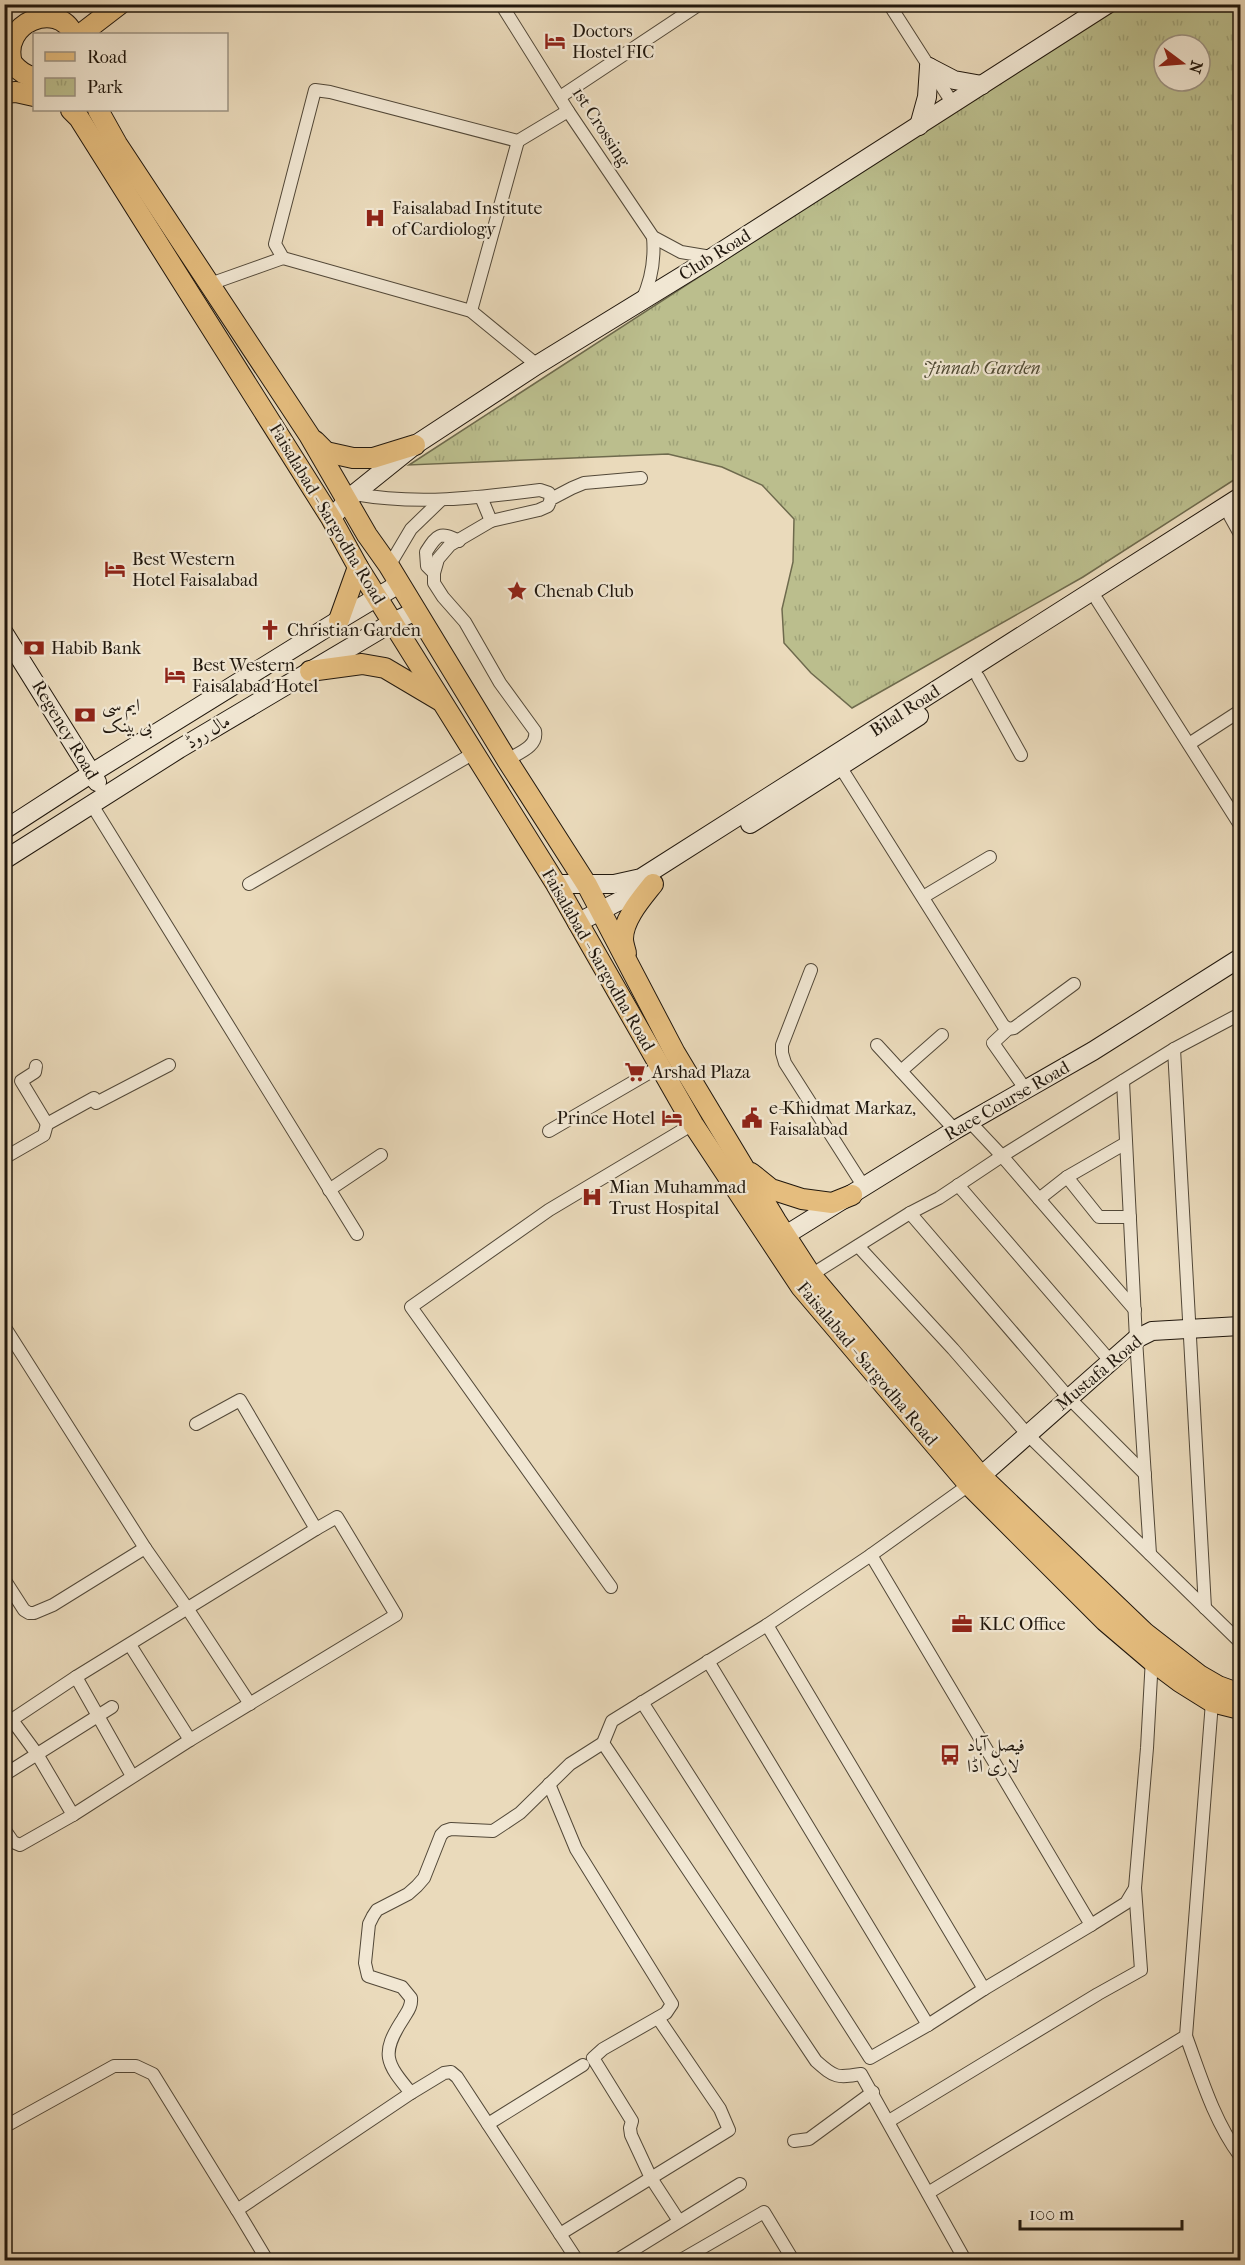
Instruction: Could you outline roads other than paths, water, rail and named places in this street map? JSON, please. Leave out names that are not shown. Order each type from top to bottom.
[{"type":"main road","points":[[56,14],[74,4]]},
{"type":"main road","name":"Club Road","points":[[331,518],[350,497],[415,445],[537,365],[713,257],[1108,4]]},
{"type":"main road","points":[[82,33],[118,6]]},
{"type":"main road","points":[[106,33],[118,6]]},
{"type":"main road","points":[[19,76],[10,60],[6,36],[15,21],[32,8],[45,10],[65,20],[72,33]]},
{"type":"main road","points":[[919,126],[927,97],[929,67],[954,80],[982,85]]},
{"type":"main road","points":[[4,93],[16,92],[33,96]]},
{"type":"main road","name":"Faisalabad - Sargodha Road","points":[[98,111],[108,134],[358,567],[379,597],[441,701],[556,884],[693,1124],[779,1240],[811,1275],[975,1481],[1153,1639],[1209,1681],[1240,1694]]},
{"type":"main road","name":"Faisalabad - Sargodha Road","points":[[71,112],[108,134],[350,497],[367,535],[389,566],[602,911],[675,1053],[744,1168],[801,1287],[975,1481],[1105,1621],[1152,1661],[1212,1702],[1240,1709]]},
{"type":"main road","points":[[309,435],[326,452],[353,458],[373,458],[415,445]]},
{"type":"main road","name":"Bilal Road","points":[[556,884],[614,884],[641,878],[1240,497]]},
{"type":"main road","name":"Bilal Road","points":[[577,923],[653,884],[841,768],[1235,512]]},
{"type":"main road","points":[[339,620],[358,567]]},
{"type":"main road","name":"مال روڈ","points":[[4,830],[92,773],[399,584]]},
{"type":"main road","name":"مال روڈ","points":[[4,860],[310,672],[393,622],[416,611]]},
{"type":"main road","name":"Regency Road","points":[[4,633],[92,773],[99,800]]},
{"type":"main road","points":[[310,672],[362,664],[385,668],[441,701]]},
{"type":"main road","points":[[629,967],[622,938],[636,905],[653,884]]},
{"type":"main road","name":"Race Course Road","points":[[779,1240],[963,1126],[1094,1051],[1240,958]]},
{"type":"main road","points":[[744,1168],[771,1189],[802,1199],[832,1203],[858,1191]]},
{"type":"main road","name":"Mustafa Road","points":[[975,1481],[1136,1339],[1152,1331],[1240,1326]]},
{"type":"street","name":"1st Crossing","points":[[501,4],[568,111],[653,237],[681,252],[713,257]]},
{"type":"street","points":[[560,97],[700,4]]},
{"type":"street","points":[[889,4],[953,104]]},
{"type":"street","points":[[283,258],[275,244],[315,90],[518,141]]},
{"type":"street","points":[[471,311],[518,141],[568,111]]},
{"type":"street","points":[[642,301],[653,270],[653,237]]},
{"type":"street","points":[[210,284],[283,258],[471,311],[537,365]]},
{"type":"street","points":[[507,760],[533,744],[536,737],[535,732],[500,683],[465,622],[434,583],[438,559],[450,545],[490,521],[539,510],[548,506],[551,499],[584,483],[641,478]]},
{"type":"street","points":[[350,497],[441,500],[540,490],[549,493],[551,499]]},
{"type":"street","points":[[481,497],[490,521]]},
{"type":"street","points":[[389,566],[411,529],[441,500]]},
{"type":"street","points":[[1235,512],[1240,534]]},
{"type":"street","points":[[1097,600],[1240,825]]},
{"type":"street","points":[[978,677],[1021,755]]},
{"type":"street","points":[[1189,744],[1240,711]]},
{"type":"street","points":[[249,884],[474,753]]},
{"type":"street","points":[[841,768],[1003,1025],[1008,1029]]},
{"type":"street","points":[[99,800],[357,1234]]},
{"type":"street","points":[[922,897],[990,857]]},
{"type":"street","points":[[811,970],[782,1045],[782,1053],[785,1063],[858,1191]]},
{"type":"street","points":[[1026,1090],[993,1043],[1008,1029],[1014,1028],[1074,984]]},
{"type":"street","points":[[811,1275],[910,1212],[939,1198],[1174,1049],[1240,1014]]},
{"type":"street","points":[[901,1071],[942,1035]]},
{"type":"street","points":[[877,1045],[901,1071],[963,1126],[1002,1156],[1135,1310]]},
{"type":"street","points":[[1174,1049],[1205,1608]]},
{"type":"street","points":[[4,1158],[44,1135],[47,1124],[94,1098],[96,1103],[169,1065]]},
{"type":"street","points":[[36,1066],[34,1072],[21,1081],[47,1124]]},
{"type":"street","points":[[549,1131],[659,1067]]},
{"type":"street","points":[[1123,1081],[1150,1554]]},
{"type":"street","points":[[611,1587],[411,1307],[549,1210],[693,1124]]},
{"type":"street","points":[[1039,1199],[1067,1177],[1126,1143]]},
{"type":"street","points":[[329,1190],[381,1155]]},
{"type":"street","points":[[1067,1177],[1099,1217],[1130,1217]]},
{"type":"street","points":[[958,1185],[1111,1362]]},
{"type":"street","points":[[910,1212],[1069,1398],[1145,1474]]},
{"type":"street","points":[[858,1246],[1028,1435],[1240,1642]]},
{"type":"street","points":[[4,1326],[144,1548],[187,1608],[250,1704]]},
{"type":"street","points":[[196,1424],[240,1400],[316,1529]]},
{"type":"street","points":[[411,2093],[391,2066],[388,2050],[391,2037],[410,2009],[411,1998],[402,1987],[368,1976],[365,1970],[369,1924],[377,1910],[408,1894],[424,1878],[441,1835],[451,1829],[493,1831],[520,1813],[570,1764],[603,1743],[612,1720],[767,1625],[975,1481]]},
{"type":"street","points":[[4,1829],[13,1842],[20,1845],[73,1815],[190,1740],[396,1615],[337,1517],[76,1677],[8,1723],[37,1754],[73,1815]]},
{"type":"street","points":[[4,1579],[24,1610],[34,1613],[53,1605],[144,1548]]},
{"type":"street","points":[[871,1555],[1091,1925]]},
{"type":"street","points":[[767,1625],[984,1989]]},
{"type":"street","points":[[889,2121],[1141,1970],[1135,1888],[1147,1748],[1153,1639]]},
{"type":"street","points":[[130,1645],[190,1740]]},
{"type":"street","points":[[708,1661],[928,2025]]},
{"type":"street","points":[[76,1677],[132,1776]]},
{"type":"street","points":[[642,1702],[870,2058]]},
{"type":"street","points":[[1212,1702],[1186,2036],[1214,2112],[1226,2138],[1240,2156]]},
{"type":"street","points":[[4,1775],[112,1707]]},
{"type":"street","points":[[603,1743],[816,2061],[829,2072],[841,2077],[861,2074]]},
{"type":"street","points":[[549,1784],[576,1849],[672,2004],[666,2013],[603,2049],[593,2058],[632,2121],[631,2135],[651,2178],[679,2221]]},
{"type":"street","points":[[861,2074],[870,2058],[1126,1904],[1135,1888]]},
{"type":"street","points":[[560,2234],[729,2130],[720,2109],[658,2018]]},
{"type":"street","points":[[928,2193],[1186,2036]]},
{"type":"street","points":[[4,2127],[114,2066],[136,2066],[153,2074],[267,2260]]},
{"type":"street","points":[[488,2124],[583,2066]]},
{"type":"street","points":[[237,2210],[411,2093],[444,2073],[451,2072],[458,2077],[577,2260]]},
{"type":"street","points":[[861,2074],[873,2091],[965,2260]]},
{"type":"street","points":[[794,2141],[809,2139],[873,2091]]},
{"type":"street","points":[[617,2260],[740,2184]]},
{"type":"street","points":[[681,2260],[764,2212],[793,2260]]},
{"type":"place","name":"Doctors Hostel FIC","points":[[555,41]]},
{"type":"place","name":"Faisalabad Institute of Cardiology","points":[[375,218]]},
{"type":"place","name":"Best Western Hotel Faisalabad","points":[[115,569]]},
{"type":"place","name":"Chenab Club","points":[[517,591]]},
{"type":"place","name":"Christian Garden","points":[[270,630]]},
{"type":"place","name":"Habib Bank","points":[[34,648]]},
{"type":"place","name":"Best Western Faisalabad Hotel","points":[[175,675]]},
{"type":"place","name":"ایم سی بی بینک","points":[[85,715]]},
{"type":"place","name":"Arshad Plaza","points":[[635,1072]]},
{"type":"place","name":"Prince Hotel","points":[[672,1118]]},
{"type":"place","name":"e-Khidmat Markaz, Faisalabad","points":[[752,1118]]},
{"type":"place","name":"Mian Muhammad Trust Hospital","points":[[592,1197]]},
{"type":"place","name":"KLC Office","points":[[962,1624]]},
{"type":"place","name":"فیصل آباد لاری اڈا","points":[[950,1755]]},
{"type":"park label","name":"Jinnah Garden","points":[[982,368]]}]
